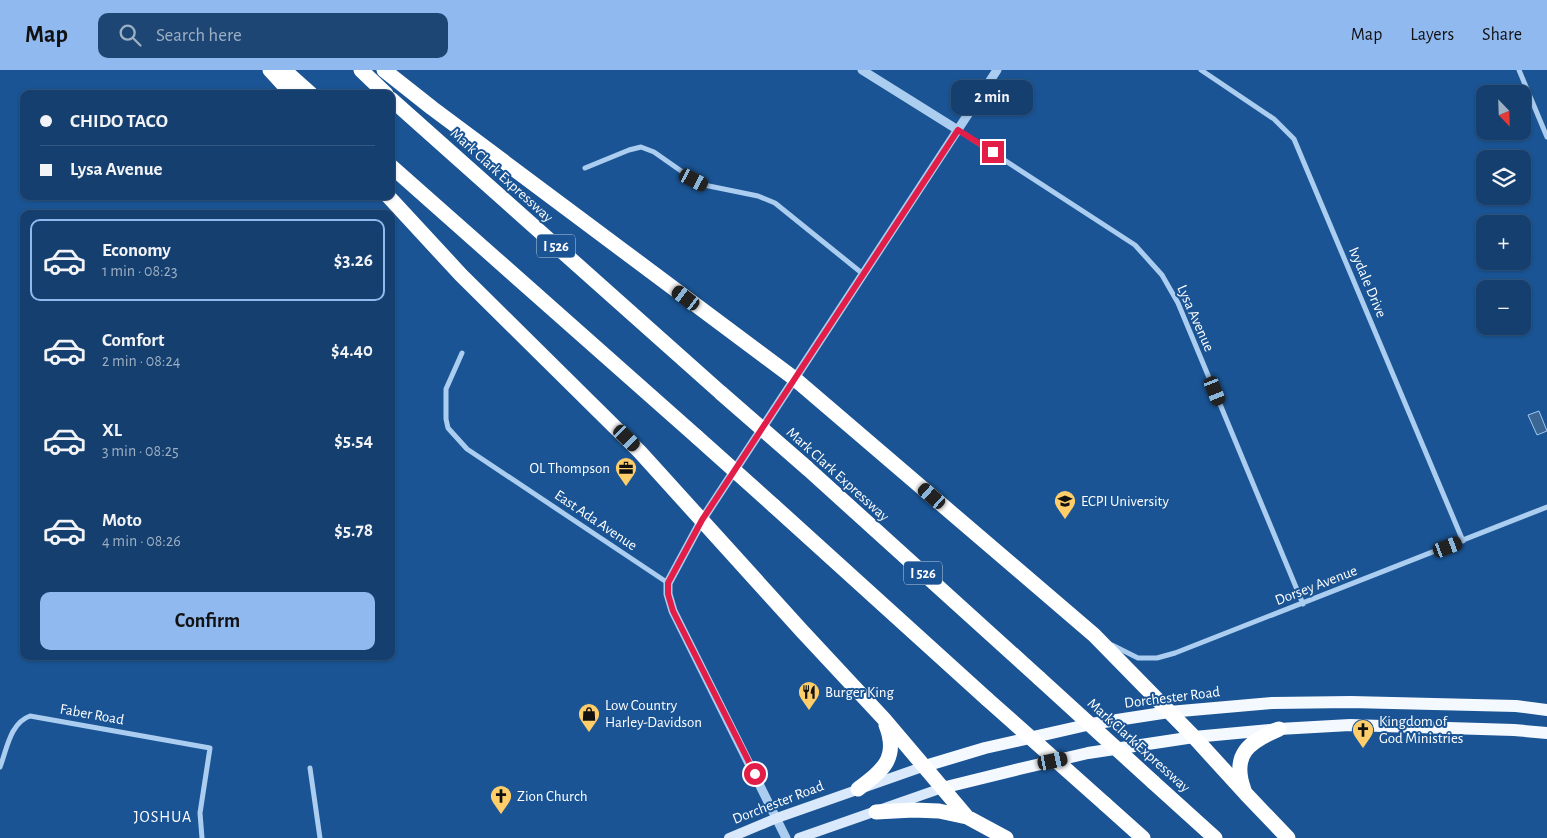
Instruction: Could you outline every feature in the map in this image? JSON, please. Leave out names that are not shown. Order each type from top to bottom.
[{"type":"highway","points":[[270,70],[288,90]]},
{"type":"highway","points":[[284,70],[306,90]]},
{"type":"highway","points":[[361,70],[382,90]]},
{"type":"highway","points":[[384,70],[794,379],[1094,635],[1194,737],[1288,838]]},
{"type":"highway","name":"Mark Clark Expressway","points":[[395,103],[807,468],[1214,838]]},
{"type":"highway","points":[[395,170],[697,437],[1143,838]]},
{"type":"highway","points":[[392,200],[462,275],[640,452],[802,631],[884,718],[967,817]]},
{"type":"highway","points":[[858,789],[876,775],[891,752],[891,738],[884,718]]},
{"type":"highway","points":[[1246,794],[1239,777],[1240,766],[1248,746],[1259,738],[1279,729]]},
{"type":"highway","points":[[876,812],[913,810],[967,817],[1006,838]]},
{"type":"main road","name":"Dorchester Road","points":[[729,838],[777,818],[925,766],[985,748],[1091,724],[1169,712],[1272,703],[1351,702],[1516,706],[1547,710]]},
{"type":"main road","points":[[799,838],[942,788],[1019,768],[1088,753],[1194,737],[1350,725],[1514,730],[1547,733]]},
{"type":"street","points":[[862,70],[958,130]]},
{"type":"street","points":[[786,838],[673,611],[668,594],[668,583],[702,520],[997,70]]},
{"type":"street","name":"Ivydale Drive","points":[[1201,70],[1274,119],[1294,139],[1463,541]]},
{"type":"street","points":[[1519,70],[1547,138]]},
{"type":"street","name":"Lysa Avenue","points":[[958,130],[1135,245],[1162,274],[1178,303],[1303,604]]},
{"type":"street","points":[[585,168],[628,150],[641,147],[654,152],[704,185],[758,196],[775,203],[863,274]]},
{"type":"street","name":"East Ada Avenue","points":[[462,353],[446,389],[446,419],[448,428],[467,449],[668,583]]},
{"type":"street","name":"Dorsey Avenue","points":[[1094,635],[1138,658],[1157,658],[1175,653],[1547,507]]},
{"type":"street","name":"Faber Road","points":[[0,766],[15,726],[22,718],[30,716],[210,748],[200,813],[202,838]]},
{"type":"street","points":[[310,768],[320,838]]},
{"type":"water","points":[[1539,411],[1547,431],[1537,435],[1528,415]]},
{"type":"place","name":"OL Thompson","points":[[626,487]]},
{"type":"place","name":"ECPI University","points":[[1065,520]]},
{"type":"place","name":"Burger King","points":[[809,711]]},
{"type":"place","name":"Low Country Harley-Davidson","points":[[589,733]]},
{"type":"place","name":"Kingdom of God Ministries","points":[[1363,749]]},
{"type":"place","name":"Zion Church","points":[[501,815]]},
{"type":"district","name":"JOSHUA","points":[[163,816]]},
{"type":"route","points":[[755,774],[673,611],[668,594],[668,583],[702,520],[958,130],[993,152]]}]
